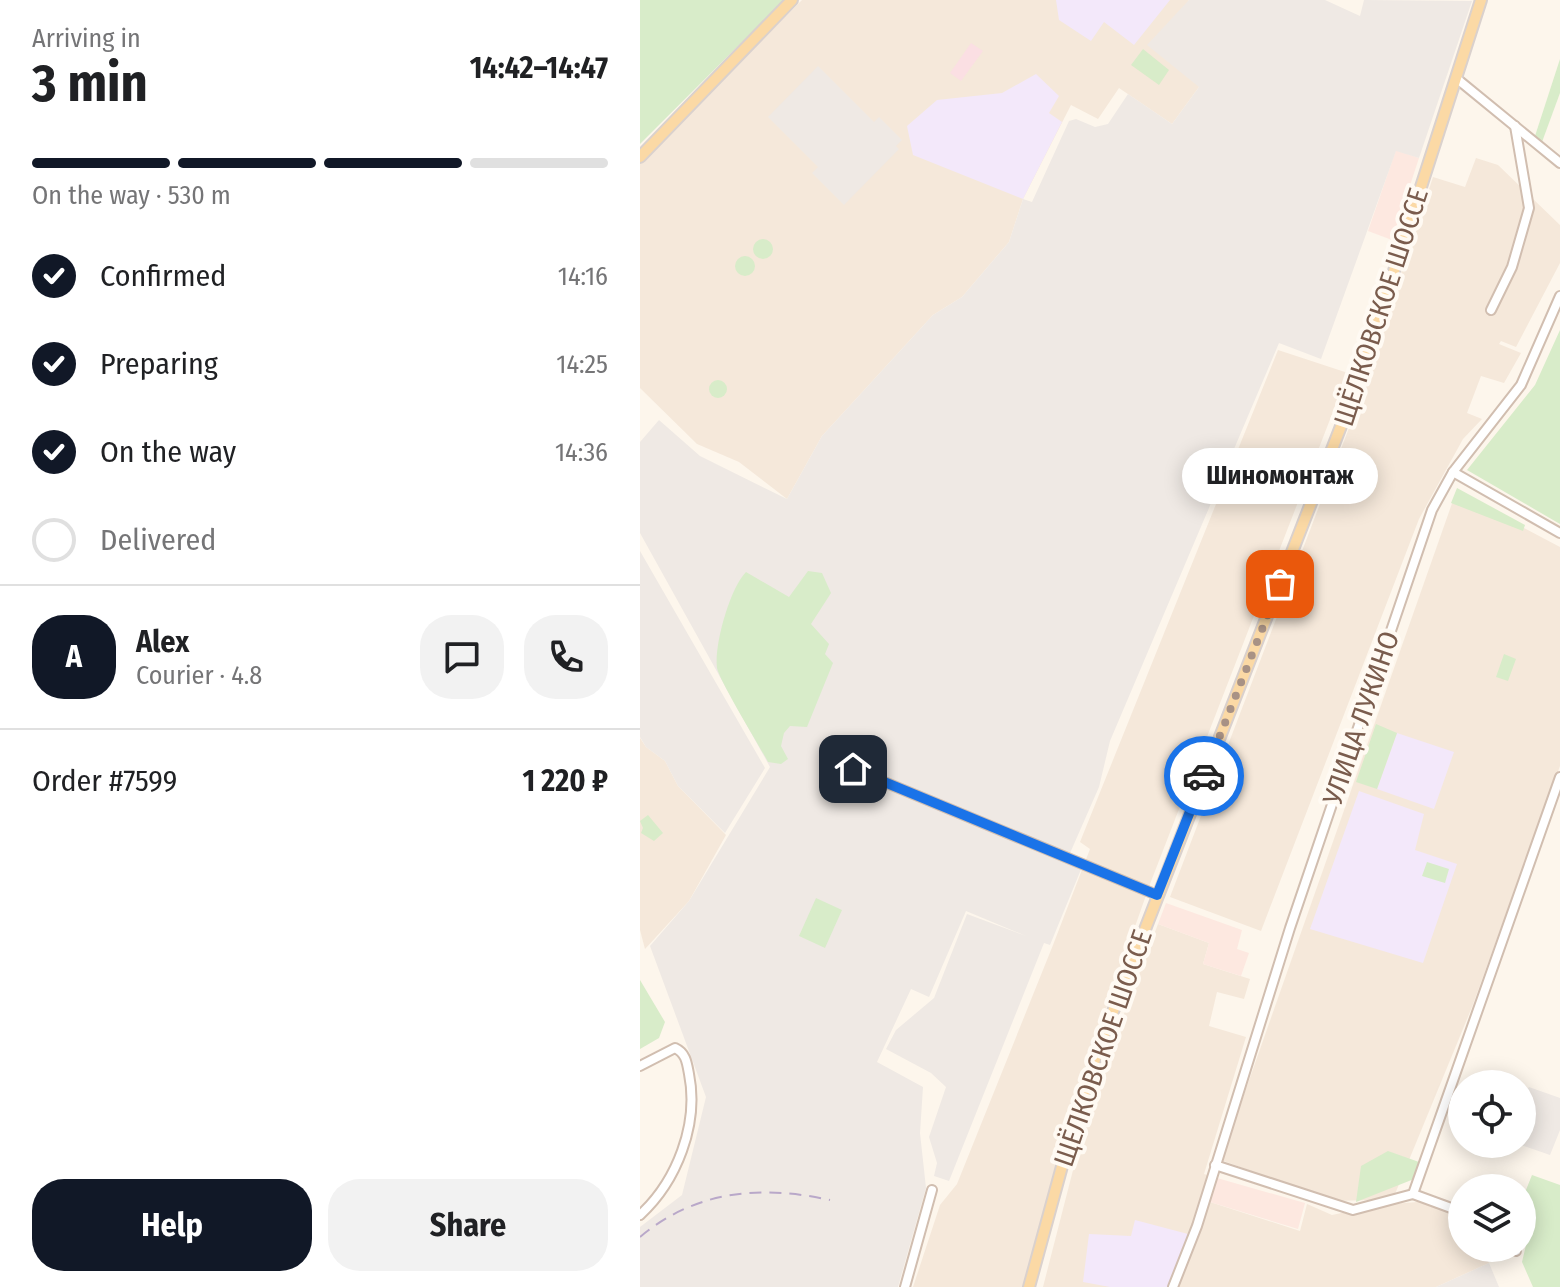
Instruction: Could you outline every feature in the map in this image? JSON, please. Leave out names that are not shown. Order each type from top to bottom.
[{"type":"main road","points":[[640,157],[792,0]]},
{"type":"main road","name":"ЩЁЛКОВСКОЕ ШОССЕ","points":[[1029,1287],[1083,1095],[1157,895],[1350,404],[1481,0]]},
{"type":"street","points":[[1456,78],[1560,163]]},
{"type":"street","points":[[1491,310],[1512,267],[1529,208],[1515,126]]},
{"type":"street","name":"УЛИЦА ЛУКИНО","points":[[1173,1287],[1214,1170],[1290,928],[1426,529],[1453,472],[1521,385],[1560,296]]},
{"type":"street","points":[[1453,472],[1560,533]]},
{"type":"street","points":[[853,769],[1157,895]]},
{"type":"street","points":[[1413,1194],[1560,777]]},
{"type":"street","points":[[640,1066],[675,1048],[686,1058],[692,1098],[688,1126],[666,1183],[640,1215]]},
{"type":"street","points":[[1214,1170],[1353,1210],[1413,1194],[1448,1207]]},
{"type":"street","points":[[905,1287],[932,1190]]},
{"type":"shaded area","points":[[802,0],[1189,0],[1182,10],[1199,87],[1172,124],[1119,88],[1098,119],[1071,105],[1023,199],[1009,242],[962,297],[933,315],[822,436],[787,499],[739,462],[697,444],[640,388],[640,163]]},
{"type":"shaded area","points":[[1056,0],[1170,0],[1134,45],[1104,22],[1091,41],[1059,20]]},
{"type":"shaded area","points":[[1189,0],[1325,0],[1360,16],[1364,0],[1472,1],[1419,158],[1396,151],[1321,359],[1279,343],[1110,741],[1099,787],[1067,860],[1082,867],[1050,945],[1044,943],[949,1181],[934,1176],[937,1163],[929,1137],[946,1087],[931,1073],[886,1049],[896,1030],[934,998],[967,914],[1026,936],[966,911],[929,997],[911,989],[877,1062],[923,1087],[920,1133],[926,1188],[898,1287],[640,1287],[640,1227],[682,1195],[706,1097],[650,946],[689,901],[770,767],[640,533],[640,442],[659,420],[700,456],[787,499],[822,436],[933,315],[962,297],[1009,242],[1023,199],[1032,202],[1069,121],[1076,119],[1095,127],[1108,124],[1128,94],[1172,124],[1199,87],[1147,45]]},
{"type":"shaded area","points":[[971,43],[983,51],[961,81],[950,73]]},
{"type":"shaded area","points":[[818,66],[874,122],[879,117],[902,140],[896,146],[899,149],[844,205],[812,173],[818,167],[768,117]]},
{"type":"shaded area","points":[[1036,74],[1059,96],[1049,113],[1062,122],[1023,199],[913,155],[907,126],[937,100],[1002,93]]},
{"type":"shaded area","points":[[1396,150],[1419,158],[1392,240],[1368,231]]},
{"type":"shaded area","points":[[1476,158],[1498,165],[1560,225],[1560,263],[1516,347],[1501,341],[1499,344],[1521,353],[1504,383],[1481,376],[1467,413],[1482,419],[1463,439],[1419,519],[1261,931],[1170,897],[1357,407],[1433,177],[1465,187]]},
{"type":"shaded area","points":[[1278,350],[1348,373],[1150,884],[1071,1108],[1023,1287],[913,1287],[940,1205],[957,1184],[1053,945],[1090,849],[1080,842]]},
{"type":"shaded area","points":[[1456,492],[1560,547],[1560,766],[1472,1007],[1395,1194],[1370,1200],[1333,1201],[1221,1160]]},
{"type":"shaded area","points":[[640,551],[765,768],[725,833],[678,786],[665,761],[646,747],[640,737]]},
{"type":"shaded area","points":[[1397,733],[1454,752],[1434,809],[1377,789]]},
{"type":"shaded area","points":[[640,738],[646,747],[665,761],[678,786],[726,835],[689,901],[645,949],[640,930]]},
{"type":"shaded area","points":[[1359,791],[1424,814],[1415,850],[1457,864],[1423,963],[1310,929]]},
{"type":"shaded area","points":[[1166,903],[1242,930],[1237,949],[1249,953],[1241,976],[1203,964],[1209,943],[1158,924]]},
{"type":"shaded area","points":[[1158,924],[1209,943],[1203,964],[1250,979],[1244,999],[1217,992],[1209,1026],[1246,1037],[1204,1174],[1217,1178],[1210,1202],[1300,1231],[1307,1204],[1332,1215],[1380,1205],[1430,1201],[1448,1210],[1448,1262],[1489,1263],[1436,1287],[1043,1287],[1090,1104]]},
{"type":"shaded area","points":[[1536,1089],[1560,1098],[1560,1130],[1550,1155],[1536,1150]]},
{"type":"shaded area","points":[[1217,1178],[1305,1203],[1298,1229],[1210,1202]]},
{"type":"shaded area","points":[[1135,1220],[1188,1234],[1169,1287],[1110,1287],[1083,1282],[1089,1234],[1131,1236]]},
{"type":"shaded area","points":[[1489,1263],[1499,1287],[1436,1287]]},
{"type":"green space","points":[[640,0],[784,0],[640,144]]},
{"type":"green space","points":[[1143,49],[1169,70],[1159,85],[1131,65]]},
{"type":"green space","points":[[1560,59],[1560,93],[1542,142],[1535,136]]},
{"type":"green space","points":[[763,239],[770,242],[773,249],[770,256],[763,259],[756,256],[753,249],[756,242]]},
{"type":"green space","points":[[745,256],[752,259],[755,266],[752,273],[745,276],[738,273],[735,266],[738,259]]},
{"type":"green space","points":[[1560,330],[1560,524],[1467,470],[1535,385]]},
{"type":"green space","points":[[718,380],[727,389],[718,398],[709,389]]},
{"type":"green space","points":[[1457,488],[1525,525],[1523,531],[1451,503]]},
{"type":"green space","points":[[808,571],[822,573],[831,593],[811,624],[829,644],[825,654],[833,663],[807,727],[790,726],[784,733],[781,746],[788,759],[781,764],[768,762],[717,668],[721,632],[734,591],[746,572],[789,597]]},
{"type":"green space","points":[[1504,654],[1516,659],[1508,681],[1496,677]]},
{"type":"green space","points":[[1376,724],[1397,733],[1377,789],[1356,782]]},
{"type":"green space","points":[[648,815],[663,833],[654,841],[641,833],[643,828],[640,821]]},
{"type":"green space","points":[[1427,862],[1449,869],[1445,883],[1422,876]]},
{"type":"green space","points":[[816,898],[842,910],[825,948],[799,936]]},
{"type":"green space","points":[[640,980],[665,1022],[659,1038],[640,1049]]},
{"type":"green space","points":[[1388,1151],[1419,1162],[1414,1179],[1356,1202],[1361,1166]]},
{"type":"green space","points":[[1536,1176],[1560,1185],[1560,1287],[1533,1287],[1522,1262],[1536,1262]]},
{"type":"railway","points":[[640,1237],[684,1209],[730,1195],[779,1193],[830,1200]]},
{"type":"way so far","points":[[1204,776],[1280,584]]},
{"type":"place","name":"Шиномонтаж","points":[[1280,584]]},
{"type":"route","points":[[853,769],[1157,895],[1204,776]]}]
